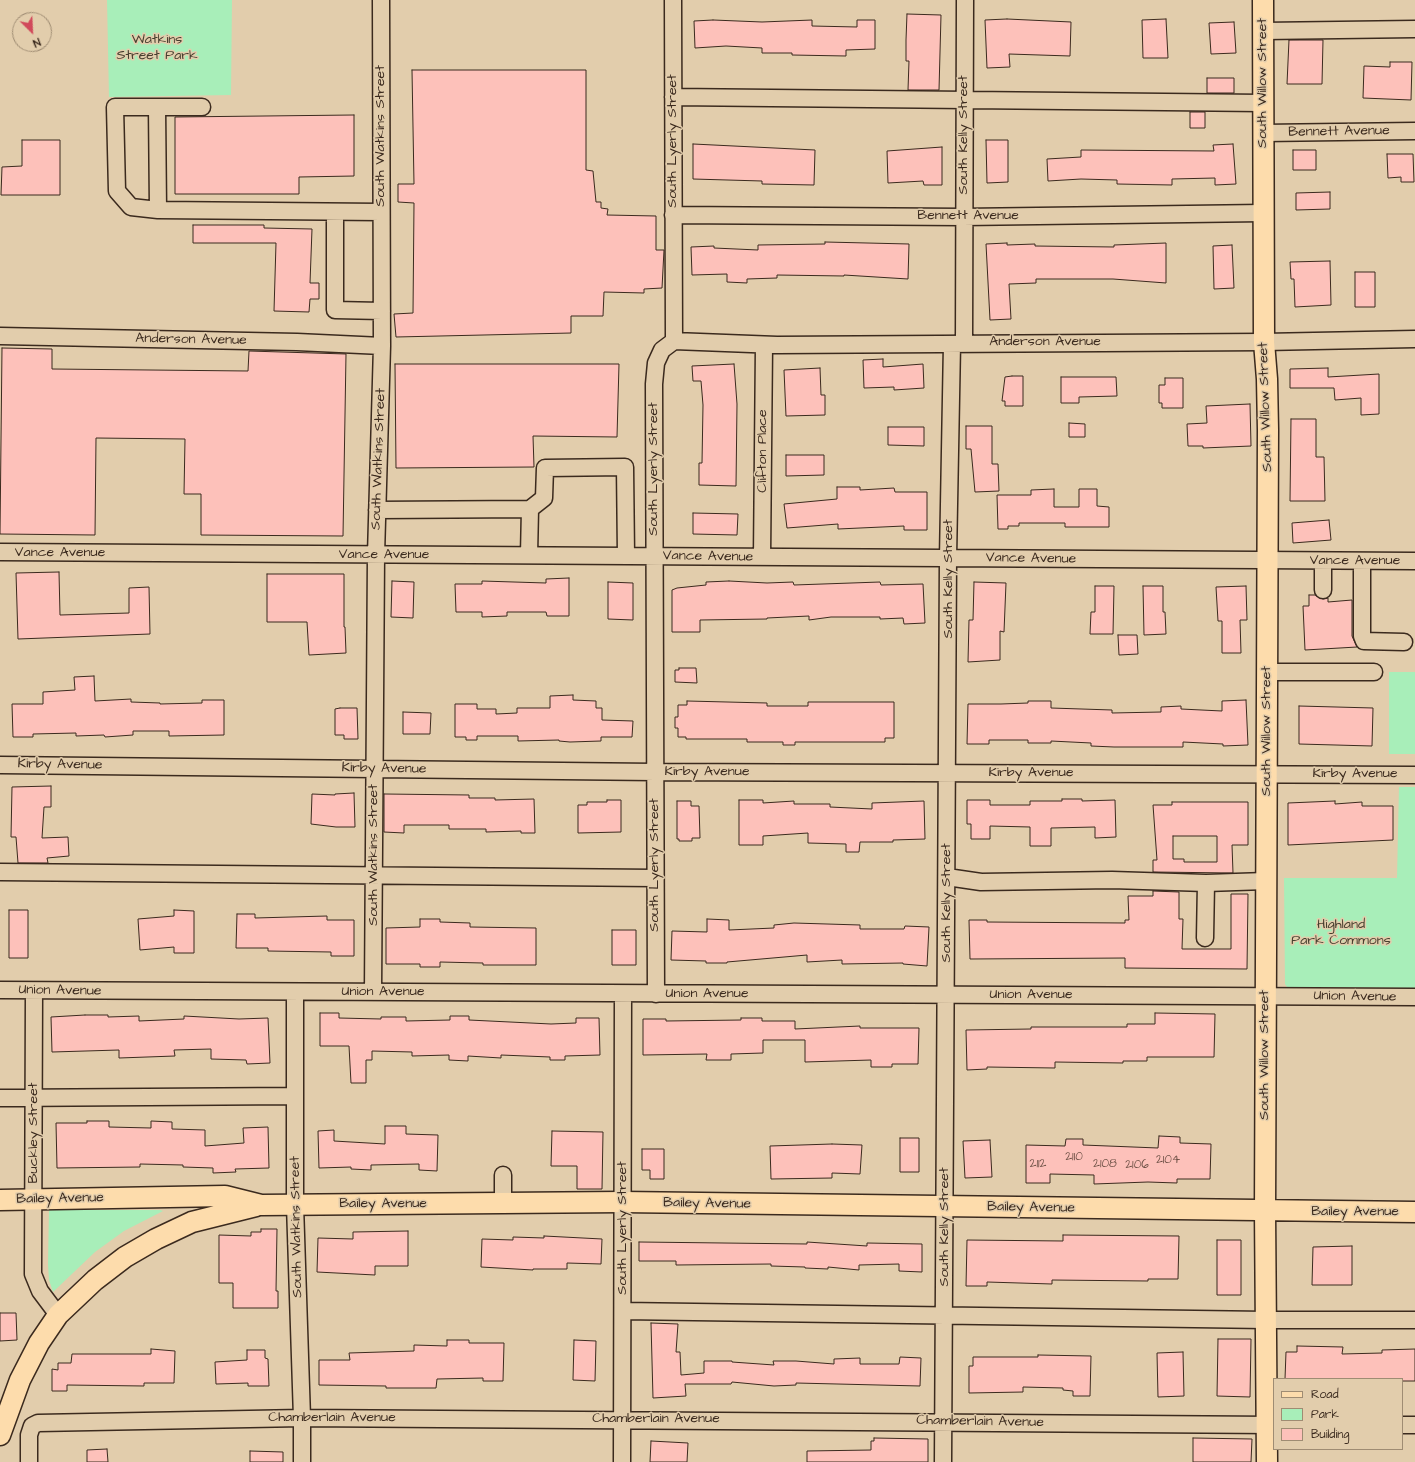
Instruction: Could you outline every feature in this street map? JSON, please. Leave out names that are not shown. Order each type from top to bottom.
[{"type":"main road","name":"South Willow Street","points":[[1263,0],[1264,342],[1268,416],[1268,774],[1265,996],[1265,1212],[1266,1320],[1271,1425],[1267,1462]]},
{"type":"main road","name":"Bailey Avenue","points":[[0,1200],[225,1196],[261,1205],[622,1202],[1265,1212],[1415,1212]]},
{"type":"main road","points":[[1,1430],[20,1380],[39,1343],[58,1315],[107,1271],[125,1257],[156,1239],[192,1222],[261,1205]]},
{"type":"street","name":"South Watkins Street","points":[[374,991],[373,876],[376,555],[382,346],[381,0]]},
{"type":"street","name":"South Lyerly Street","points":[[656,994],[654,384],[656,363],[662,350],[674,341],[673,0]]},
{"type":"street","name":"South Kelly Street","points":[[943,1462],[948,876],[948,558],[963,217],[965,0]]},
{"type":"street","points":[[1263,31],[1415,29]]},
{"type":"street","points":[[673,97],[1263,103]]},
{"type":"street","points":[[157,106],[158,210]]},
{"type":"street","points":[[202,107],[116,107],[117,192],[132,206],[158,210],[381,212]]},
{"type":"street","name":"Bennett Avenue","points":[[1263,133],[1415,131]]},
{"type":"street","points":[[335,212],[335,310],[382,311]]},
{"type":"street","name":"Bennett Avenue","points":[[673,215],[963,217],[1263,213]]},
{"type":"street","name":"Anderson Avenue","points":[[0,336],[297,342],[382,346]]},
{"type":"street","name":"Anderson Avenue","points":[[674,341],[764,345],[1264,342],[1415,339]]},
{"type":"street","name":"Clifton Place","points":[[762,558],[764,345]]},
{"type":"street","points":[[377,510],[530,509],[544,498],[545,468],[625,467],[626,556]]},
{"type":"street","points":[[529,555],[530,509]]},
{"type":"street","name":"Vance Avenue","points":[[0,552],[1415,561]]},
{"type":"street","points":[[1323,561],[1323,590]]},
{"type":"street","points":[[1362,561],[1362,636],[1364,641],[1404,642]]},
{"type":"street","points":[[1268,672],[1374,672]]},
{"type":"street","name":"Kirby Avenue","points":[[0,765],[655,772],[1415,775]]},
{"type":"street","points":[[0,872],[655,878]]},
{"type":"street","points":[[948,876],[981,882],[1112,880],[1206,883],[1266,881]]},
{"type":"street","points":[[1204,938],[1206,883]]},
{"type":"street","name":"Union Avenue","points":[[0,990],[1415,997]]},
{"type":"street","name":"Buckley Street","points":[[34,991],[33,1274],[40,1291],[58,1315]]},
{"type":"street","name":"South Watkins Street","points":[[295,992],[295,1205],[302,1462]]},
{"type":"street","name":"South Lyerly Street","points":[[622,1462],[623,994]]},
{"type":"street","points":[[0,1098],[295,1096]]},
{"type":"street","points":[[503,1175],[503,1203]]},
{"type":"street","points":[[623,1311],[1266,1320],[1415,1320]]},
{"type":"street","name":"Chamberlain Avenue","points":[[29,1462],[29,1435],[32,1426],[38,1423],[302,1418],[623,1419],[1271,1425]]},
{"type":"street","points":[[1403,1425],[1415,1425]]},
{"type":"green space","name":"Watkins Street Park","points":[[107,0],[232,0],[231,95],[109,97]]},
{"type":"green space","points":[[1389,672],[1415,672],[1415,754],[1389,754]]},
{"type":"green space","name":"Highland Park Commons","points":[[1399,787],[1415,787],[1415,988],[1287,987],[1285,984],[1284,878],[1397,878]]},
{"type":"green space","points":[[49,1210],[163,1211],[124,1231],[95,1252],[53,1292],[49,1280],[48,1264]]},
{"type":"building","points":[[907,14],[941,15],[939,90],[908,90],[909,61],[906,61]]},
{"type":"building","points":[[1007,19],[1071,22],[1070,56],[1009,54],[1010,67],[987,68],[985,20]]},
{"type":"building","points":[[1166,19],[1168,58],[1143,58],[1142,20]]},
{"type":"building","points":[[713,20],[762,22],[812,20],[812,26],[857,27],[857,20],[875,20],[875,49],[846,50],[846,56],[762,53],[762,48],[726,46],[695,48],[694,21]]},
{"type":"building","points":[[1234,22],[1236,53],[1211,54],[1209,23]]},
{"type":"building","points":[[1289,40],[1323,40],[1322,84],[1287,84]]},
{"type":"building","points":[[1390,62],[1412,62],[1411,100],[1363,98],[1364,66],[1390,67]]},
{"type":"building","points":[[412,70],[586,70],[586,170],[593,171],[596,202],[601,202],[601,208],[608,209],[607,215],[656,216],[656,250],[664,250],[662,288],[644,289],[644,293],[604,292],[603,316],[571,316],[571,333],[396,337],[394,314],[413,313],[414,203],[398,202],[398,184],[414,184]]},
{"type":"building","points":[[1207,78],[1234,78],[1234,93],[1207,93]]},
{"type":"building","points":[[1190,112],[1205,112],[1205,128],[1190,128]]},
{"type":"building","points":[[354,115],[354,176],[299,177],[299,194],[175,194],[175,117]]},
{"type":"building","points":[[22,140],[60,140],[60,195],[1,195],[2,167],[22,166]]},
{"type":"building","points":[[986,140],[1008,140],[1008,182],[987,183]]},
{"type":"building","points":[[693,144],[815,150],[814,185],[762,184],[762,181],[693,179]]},
{"type":"building","points":[[1233,144],[1236,184],[1215,185],[1215,178],[1172,179],[1172,185],[1117,184],[1117,180],[1081,179],[1048,181],[1047,159],[1081,157],[1081,150],[1214,151],[1213,145]]},
{"type":"building","points":[[942,147],[942,185],[924,185],[923,181],[888,183],[887,151]]},
{"type":"building","points":[[1293,150],[1316,150],[1316,170],[1293,170]]},
{"type":"building","points":[[1387,154],[1413,154],[1414,182],[1401,182],[1401,177],[1388,178]]},
{"type":"building","points":[[1330,192],[1330,209],[1296,210],[1296,193]]},
{"type":"building","points":[[193,225],[264,225],[264,228],[312,229],[310,283],[319,283],[319,299],[310,299],[309,312],[274,311],[276,243],[193,243]]},
{"type":"building","points":[[825,242],[909,244],[908,279],[844,275],[777,275],[777,278],[747,279],[747,283],[727,282],[727,274],[692,275],[691,247],[714,246],[714,248],[758,250],[758,245],[825,244]]},
{"type":"building","points":[[1007,243],[1007,245],[1035,244],[1035,246],[1114,247],[1114,245],[1166,243],[1166,283],[1113,279],[1036,279],[1036,283],[1009,284],[1011,319],[990,320],[986,244]]},
{"type":"building","points":[[1232,245],[1234,288],[1214,289],[1213,246]]},
{"type":"building","points":[[1330,261],[1331,305],[1295,307],[1294,279],[1291,279],[1290,262]]},
{"type":"building","points":[[1355,272],[1375,272],[1375,307],[1355,307]]},
{"type":"building","points":[[2,348],[52,349],[52,369],[248,371],[249,351],[346,354],[343,536],[201,535],[201,494],[184,494],[185,439],[96,438],[95,535],[0,534]]},
{"type":"building","points":[[883,359],[883,367],[923,364],[924,388],[894,390],[894,387],[864,388],[863,360]]},
{"type":"building","points":[[395,364],[619,364],[617,437],[533,436],[534,467],[396,468]]},
{"type":"building","points":[[734,364],[737,404],[736,486],[699,485],[699,463],[702,463],[703,405],[701,381],[693,381],[692,366]]},
{"type":"building","points":[[820,368],[821,395],[825,395],[825,415],[786,416],[784,370]]},
{"type":"building","points":[[1328,368],[1328,377],[1379,374],[1379,414],[1361,415],[1361,398],[1335,400],[1334,388],[1290,388],[1290,369]]},
{"type":"building","points":[[1023,376],[1023,406],[1005,406],[1005,401],[1002,401],[1005,377]]},
{"type":"building","points":[[1061,377],[1116,377],[1117,396],[1079,397],[1079,403],[1061,403]]},
{"type":"building","points":[[1165,378],[1183,378],[1183,408],[1162,408],[1162,403],[1159,403],[1159,385],[1165,385]]},
{"type":"building","points":[[1250,404],[1251,446],[1203,448],[1203,446],[1188,446],[1187,424],[1207,423],[1206,406]]},
{"type":"building","points":[[1291,419],[1316,419],[1316,457],[1324,457],[1325,501],[1290,501]]},
{"type":"building","points":[[1069,423],[1085,424],[1085,437],[1069,437]]},
{"type":"building","points":[[966,426],[992,426],[992,464],[998,464],[999,491],[975,492],[971,449],[966,449]]},
{"type":"building","points":[[888,427],[924,427],[924,446],[888,445]]},
{"type":"building","points":[[786,455],[824,455],[824,475],[786,476]]},
{"type":"building","points":[[837,487],[860,487],[860,490],[894,488],[895,492],[927,492],[927,530],[904,530],[904,526],[838,529],[838,524],[787,528],[784,504],[837,499]]},
{"type":"building","points":[[1054,489],[1054,507],[1079,507],[1079,489],[1097,489],[1097,506],[1109,507],[1109,527],[1065,527],[1065,523],[1019,523],[1019,526],[1008,526],[1008,529],[998,529],[997,495],[1031,495],[1031,490]]},
{"type":"building","points":[[693,513],[738,514],[737,535],[693,534]]},
{"type":"building","points":[[1329,520],[1331,540],[1293,543],[1292,523]]},
{"type":"building","points":[[59,572],[60,615],[129,613],[129,588],[149,587],[150,634],[18,639],[16,573]]},
{"type":"building","points":[[267,574],[344,574],[344,627],[346,653],[309,655],[307,622],[267,622]]},
{"type":"building","points":[[569,578],[569,616],[547,616],[546,612],[507,612],[507,616],[482,617],[482,612],[456,612],[455,584],[482,584],[482,581],[546,583],[546,579]]},
{"type":"building","points":[[392,581],[414,582],[413,618],[391,617]]},
{"type":"building","points":[[729,581],[767,583],[793,582],[794,585],[880,582],[881,585],[923,584],[925,623],[904,624],[903,618],[880,619],[880,617],[831,617],[809,620],[809,616],[767,619],[700,620],[700,632],[672,632],[672,590],[677,588],[706,585],[706,582]]},
{"type":"building","points":[[608,582],[633,583],[633,620],[608,619]]},
{"type":"building","points":[[974,582],[1006,583],[1004,632],[1000,631],[1000,660],[968,662],[969,620],[973,620]]},
{"type":"building","points":[[1095,586],[1114,586],[1113,634],[1090,634],[1091,612],[1095,612]]},
{"type":"building","points":[[1143,586],[1163,586],[1163,612],[1165,612],[1166,634],[1144,635]]},
{"type":"building","points":[[1246,586],[1247,620],[1240,620],[1241,653],[1222,653],[1222,621],[1218,621],[1216,587]]},
{"type":"building","points":[[1309,595],[1315,595],[1323,599],[1328,598],[1328,602],[1352,600],[1352,636],[1357,647],[1305,650],[1303,606],[1309,606]]},
{"type":"building","points":[[1118,635],[1137,635],[1138,654],[1119,655]]},
{"type":"building","points":[[679,668],[696,668],[697,683],[675,682],[675,670],[679,670]]},
{"type":"building","points":[[94,676],[95,701],[131,699],[131,702],[160,704],[202,703],[202,700],[224,700],[224,735],[169,736],[169,731],[133,731],[133,735],[105,737],[104,735],[76,736],[76,733],[33,734],[33,737],[13,737],[12,704],[43,704],[43,692],[75,690],[74,677]]},
{"type":"building","points":[[573,695],[573,700],[596,701],[596,708],[602,708],[602,720],[633,721],[632,737],[601,737],[601,741],[570,742],[559,740],[518,741],[518,736],[477,736],[477,740],[466,740],[466,737],[455,737],[455,704],[477,704],[477,709],[496,709],[496,714],[517,713],[517,708],[550,708],[550,696]]},
{"type":"building","points":[[1246,700],[1248,745],[1223,746],[1223,744],[1183,742],[1183,747],[1114,747],[1091,746],[1091,743],[1051,741],[1051,743],[1028,743],[1028,740],[989,740],[989,744],[967,744],[968,704],[1051,701],[1051,708],[1112,710],[1112,713],[1161,712],[1161,707],[1181,706],[1181,709],[1222,711],[1222,701]]},
{"type":"building","points":[[687,701],[767,703],[767,706],[808,706],[808,702],[894,702],[894,738],[885,738],[885,742],[795,742],[795,745],[783,745],[783,742],[747,742],[747,739],[686,739],[686,737],[678,737],[678,728],[675,728],[675,717],[678,717],[678,705],[687,705]]},
{"type":"building","points":[[1299,706],[1373,708],[1372,746],[1299,744]]},
{"type":"building","points":[[357,708],[358,739],[344,739],[344,735],[335,735],[335,709]]},
{"type":"building","points":[[403,712],[431,713],[430,734],[403,734]]},
{"type":"building","points":[[51,786],[51,807],[44,807],[42,838],[68,837],[69,856],[47,858],[48,863],[18,863],[16,837],[11,837],[12,787]]},
{"type":"building","points":[[354,793],[355,827],[336,827],[311,824],[312,794],[335,795]]},
{"type":"building","points":[[384,794],[469,795],[469,798],[495,798],[495,800],[534,799],[535,833],[521,833],[521,831],[486,832],[486,829],[449,829],[449,825],[404,825],[404,833],[384,832]]},
{"type":"building","points":[[1062,799],[1082,799],[1082,801],[1115,800],[1116,837],[1095,838],[1095,827],[1051,828],[1051,846],[1030,846],[1030,827],[990,826],[990,839],[971,839],[971,824],[967,824],[967,800],[990,800],[990,805],[1030,805],[1030,801],[1062,801]]},
{"type":"building","points":[[607,800],[621,800],[621,832],[578,833],[578,805],[587,805],[587,802],[607,802]]},
{"type":"building","points":[[739,800],[763,800],[763,803],[794,801],[794,804],[830,804],[830,807],[872,809],[872,803],[924,801],[925,839],[893,840],[893,842],[860,842],[859,852],[846,852],[846,844],[808,843],[808,833],[763,836],[763,845],[739,845]]},
{"type":"building","points":[[677,801],[691,801],[691,806],[699,806],[700,838],[692,838],[692,841],[679,841],[679,839],[677,839]]},
{"type":"building","points":[[1335,801],[1335,804],[1362,802],[1362,806],[1393,806],[1393,840],[1288,845],[1288,803]]},
{"type":"building","points":[[1172,802],[1248,802],[1248,845],[1232,845],[1233,873],[1153,872],[1153,860],[1157,860],[1153,805],[1172,805]],"holes":[[[1173,836],[1217,836],[1217,862],[1184,862],[1184,859],[1173,859]]]},
{"type":"building","points":[[1153,891],[1179,892],[1179,919],[1183,919],[1182,949],[1231,949],[1231,894],[1248,894],[1247,969],[1125,968],[1125,958],[970,959],[969,920],[987,920],[987,922],[1125,923],[1125,920],[1129,920],[1128,896],[1153,896]]},
{"type":"building","points":[[9,910],[28,910],[28,958],[9,958]]},
{"type":"building","points":[[174,910],[194,911],[194,953],[174,953],[174,947],[140,950],[138,919],[174,916]]},
{"type":"building","points":[[237,914],[255,914],[255,918],[327,916],[327,920],[354,920],[354,956],[331,956],[331,952],[268,951],[268,948],[236,948]]},
{"type":"building","points":[[420,919],[440,919],[440,922],[470,923],[470,927],[536,928],[536,965],[483,965],[483,963],[440,962],[440,967],[420,967],[420,964],[386,964],[386,928],[420,927]]},
{"type":"building","points":[[707,919],[729,920],[729,930],[774,928],[774,925],[794,923],[860,925],[860,929],[904,929],[905,926],[929,927],[927,966],[903,963],[842,964],[842,960],[807,962],[807,955],[727,963],[671,960],[672,931],[707,932]]},
{"type":"building","points":[[612,930],[636,930],[636,965],[612,965]]},
{"type":"building","points":[[320,1013],[339,1013],[339,1018],[381,1019],[381,1017],[406,1017],[406,1021],[450,1020],[450,1016],[469,1016],[469,1020],[551,1024],[576,1023],[576,1018],[599,1018],[600,1055],[565,1056],[565,1060],[550,1060],[550,1057],[501,1055],[501,1058],[468,1056],[468,1061],[449,1060],[449,1055],[412,1056],[412,1052],[372,1051],[372,1060],[366,1060],[366,1083],[351,1083],[349,1046],[320,1046]]},
{"type":"building","points":[[1155,1013],[1215,1014],[1214,1057],[1147,1057],[1147,1061],[1123,1061],[1123,1063],[1055,1062],[1055,1068],[987,1067],[987,1069],[967,1070],[966,1030],[1031,1029],[1031,1027],[1127,1027],[1127,1024],[1155,1024]]},
{"type":"building","points":[[108,1015],[108,1017],[139,1016],[139,1021],[184,1019],[184,1016],[239,1019],[268,1018],[270,1063],[247,1064],[246,1060],[211,1059],[211,1049],[174,1050],[175,1056],[119,1058],[119,1050],[52,1052],[51,1017]]},
{"type":"building","points":[[741,1018],[762,1018],[762,1021],[795,1021],[795,1029],[860,1026],[860,1028],[919,1028],[918,1064],[892,1064],[892,1067],[871,1067],[871,1060],[805,1062],[805,1040],[763,1040],[763,1053],[731,1054],[731,1060],[706,1060],[707,1054],[643,1055],[643,1019],[666,1019],[666,1021],[741,1020]]},
{"type":"building","points":[[87,1121],[109,1121],[109,1127],[151,1128],[151,1121],[172,1122],[172,1129],[205,1130],[205,1146],[244,1143],[243,1128],[268,1127],[269,1168],[235,1169],[236,1172],[213,1173],[213,1168],[183,1167],[183,1165],[140,1164],[140,1167],[57,1168],[56,1123],[87,1123]]},
{"type":"building","points":[[385,1126],[406,1126],[406,1134],[438,1135],[437,1171],[419,1170],[419,1164],[371,1165],[371,1170],[351,1169],[351,1167],[319,1168],[318,1131],[334,1130],[334,1141],[385,1144]]},
{"type":"building","points":[[552,1131],[603,1132],[602,1189],[577,1189],[577,1166],[551,1166]]},
{"type":"building","points":[[1159,1136],[1180,1137],[1180,1143],[1211,1144],[1210,1179],[1177,1179],[1177,1183],[1148,1182],[1094,1184],[1094,1175],[1050,1174],[1050,1183],[1026,1183],[1026,1145],[1065,1146],[1066,1139],[1083,1139],[1083,1145],[1158,1148]]},
{"type":"building","points":[[900,1138],[919,1138],[919,1172],[900,1172]]},
{"type":"building","points":[[990,1140],[992,1177],[965,1178],[963,1141]]},
{"type":"building","points":[[832,1144],[862,1145],[860,1174],[832,1173],[832,1178],[771,1179],[770,1146]]},
{"type":"building","points":[[642,1149],[664,1149],[664,1179],[650,1179],[650,1170],[642,1170]]},
{"type":"building","points":[[261,1229],[277,1229],[276,1291],[278,1291],[278,1308],[233,1308],[233,1283],[219,1283],[219,1235],[251,1236],[251,1232],[261,1232]]},
{"type":"building","points":[[408,1231],[408,1266],[375,1266],[375,1275],[317,1272],[318,1238],[353,1239],[353,1232]]},
{"type":"building","points":[[1063,1235],[1179,1236],[1178,1279],[1148,1279],[1148,1281],[1052,1280],[1052,1284],[987,1282],[987,1286],[966,1286],[967,1240],[1063,1241]]},
{"type":"building","points":[[544,1236],[602,1239],[601,1264],[567,1263],[567,1269],[533,1270],[481,1267],[482,1239],[513,1240],[513,1237],[544,1238]]},
{"type":"building","points":[[1217,1240],[1241,1240],[1241,1295],[1217,1295]]},
{"type":"building","points":[[639,1242],[807,1244],[807,1242],[867,1246],[867,1243],[922,1244],[922,1272],[899,1271],[899,1264],[859,1265],[859,1270],[828,1267],[828,1269],[771,1266],[771,1264],[676,1265],[676,1261],[639,1261]]},
{"type":"building","points":[[1352,1246],[1352,1285],[1312,1285],[1313,1247]]},
{"type":"building","points":[[0,1313],[16,1313],[17,1340],[0,1341]]},
{"type":"building","points":[[651,1323],[678,1324],[676,1352],[680,1352],[681,1375],[704,1373],[704,1361],[732,1361],[774,1365],[773,1361],[834,1364],[834,1359],[860,1358],[860,1364],[899,1364],[900,1357],[921,1358],[920,1386],[796,1383],[796,1385],[774,1386],[732,1382],[731,1384],[685,1384],[686,1396],[653,1398]]},
{"type":"building","points":[[1218,1339],[1251,1339],[1250,1397],[1217,1396]]},
{"type":"building","points":[[447,1340],[469,1340],[469,1343],[504,1343],[503,1381],[483,1381],[483,1378],[437,1379],[436,1388],[386,1388],[386,1386],[319,1385],[319,1360],[350,1360],[349,1353],[414,1351],[414,1345],[447,1346]]},
{"type":"building","points":[[574,1340],[596,1341],[595,1381],[573,1380]]},
{"type":"building","points":[[1297,1346],[1343,1347],[1342,1354],[1382,1353],[1382,1350],[1415,1349],[1415,1381],[1403,1381],[1403,1378],[1285,1378],[1286,1352],[1297,1352]]},
{"type":"building","points":[[151,1349],[175,1351],[174,1383],[144,1383],[144,1386],[67,1385],[67,1391],[52,1391],[52,1369],[58,1370],[58,1363],[71,1363],[72,1354],[151,1354]]},
{"type":"building","points":[[247,1350],[265,1350],[265,1358],[268,1359],[269,1386],[248,1386],[248,1383],[216,1384],[215,1362],[247,1360]]},
{"type":"building","points":[[1183,1352],[1184,1396],[1158,1397],[1157,1353]]},
{"type":"building","points":[[1038,1355],[1091,1356],[1090,1396],[1073,1396],[1073,1391],[1063,1390],[1063,1388],[1023,1387],[1023,1392],[969,1393],[969,1366],[973,1366],[973,1357],[1038,1357]]},
{"type":"building","points":[[874,1438],[928,1439],[928,1462],[807,1462],[807,1451],[871,1450],[871,1441],[874,1441]]},
{"type":"building","points":[[1193,1438],[1252,1439],[1251,1462],[1193,1462]]},
{"type":"building","points":[[651,1441],[688,1443],[687,1462],[650,1462]]},
{"type":"building","points":[[107,1449],[108,1462],[87,1462],[87,1450]]},
{"type":"building","points":[[250,1451],[283,1452],[283,1462],[250,1462]]}]
